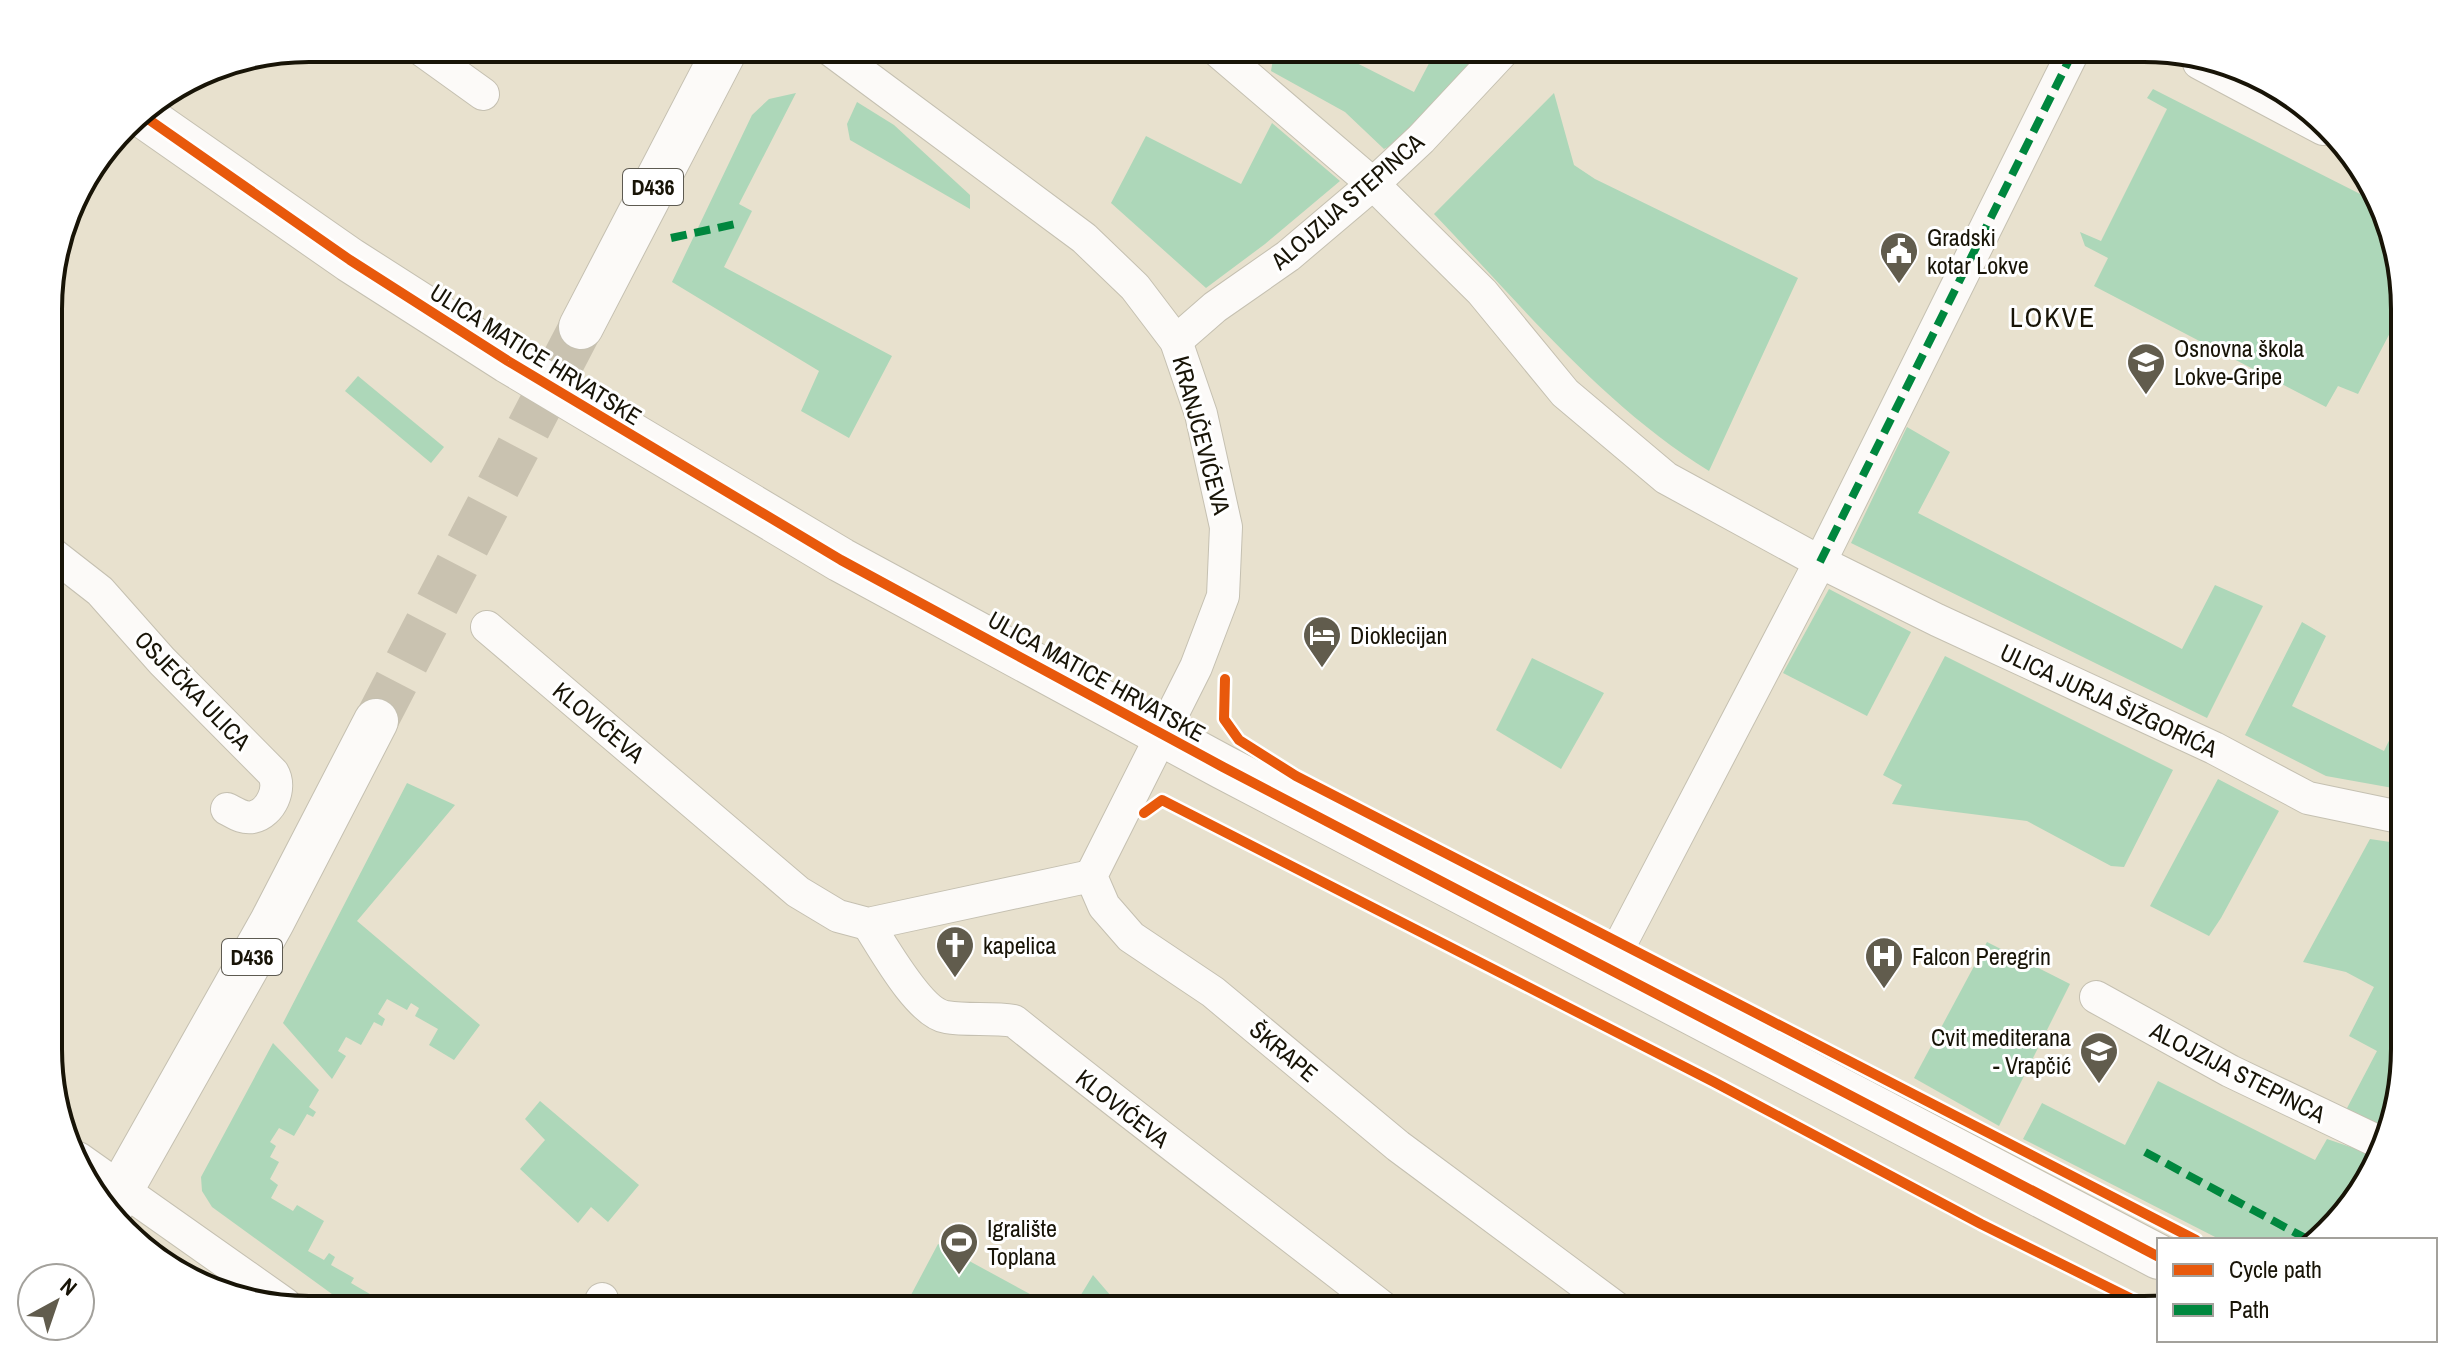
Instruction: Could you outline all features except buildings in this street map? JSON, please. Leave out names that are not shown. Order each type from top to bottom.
[{"type":"street","points":[[438,62],[483,94]]},
{"type":"street","name":"D436","points":[[581,327],[719,62]]},
{"type":"street","name":"KRANJČEVIĆEVA","points":[[847,62],[1084,238],[1135,287],[1176,341],[1201,414],[1226,527],[1223,596],[1196,667],[1162,734]]},
{"type":"street","name":"ULICA JURJA ŠIŽGORIĆA","points":[[1231,62],[1373,184],[1482,292],[1565,393],[1666,478],[1820,562],[1937,620],[2214,748],[2308,798],[2390,815]]},
{"type":"street","name":"ALOJZIJA STEPINCA","points":[[1176,341],[1215,307],[1288,256],[1373,184],[1421,139],[1493,62]]},
{"type":"street","points":[[1621,943],[1820,562],[2068,62]]},
{"type":"street","points":[[2220,74],[2296,115]]},
{"type":"street","name":"ULICA MATICE HRVATSKE","points":[[150,120],[350,260],[601,419],[841,560],[1162,734],[2157,1256]]},
{"type":"street","name":"OSJEČKA ULICA","points":[[62,561],[100,591],[162,661],[273,773],[278,781],[276,792],[264,811],[255,817],[244,817],[227,809]]},
{"type":"street","name":"KLOVIĆEVA","points":[[487,627],[798,892],[838,916],[868,924],[908,986],[925,1004],[943,1017],[1014,1021],[1367,1295]]},
{"type":"street","name":"D436","points":[[115,1200],[272,922],[376,721]]},
{"type":"street","points":[[868,924],[1091,876],[1162,734]]},
{"type":"street","name":"ŠKRAPE","points":[[1091,876],[1104,906],[1131,937],[1213,992],[1398,1146],[1599,1295]]},
{"type":"street","name":"ALOJZIJA STEPINCA","points":[[2096,997],[2230,1071],[2374,1139]]},
{"type":"street","points":[[115,1200],[265,1292]]},
{"type":"green space","points":[[1273,62],[1355,62],[1414,92],[1430,62],[1479,62],[1410,136],[1384,149],[1345,112],[1271,71]]},
{"type":"green space","points":[[2153,89],[2363,196],[2378,229],[2386,261],[2390,333],[2358,394],[2338,386],[2326,407],[2094,286],[2108,258],[2085,246],[2080,232],[2101,241],[2167,109],[2147,98]]},
{"type":"green space","points":[[796,93],[739,204],[752,211],[724,267],[892,356],[849,438],[801,411],[819,371],[672,282],[752,115],[769,99]]},
{"type":"green space","points":[[1554,93],[1574,165],[1595,179],[1798,278],[1709,471],[1633,416],[1598,384],[1434,214]]},
{"type":"green space","points":[[857,102],[894,125],[970,195],[970,209],[850,140],[847,124]]},
{"type":"green space","points":[[1272,123],[1340,181],[1265,244],[1206,288],[1111,203],[1146,136],[1241,184]]},
{"type":"green space","points":[[358,376],[444,447],[431,463],[345,391]]},
{"type":"green space","points":[[1907,427],[1950,452],[1918,513],[2182,649],[2215,585],[2263,606],[2207,718],[1851,543]]},
{"type":"green space","points":[[1829,589],[1911,632],[1867,716],[1783,673]]},
{"type":"green space","points":[[2302,622],[2326,636],[2292,706],[2384,751],[2390,739],[2390,787],[2326,776],[2245,735]]},
{"type":"green space","points":[[1945,656],[2173,770],[2124,867],[2111,866],[2027,821],[1892,804],[1902,785],[1883,775]]},
{"type":"green space","points":[[1532,658],[1604,693],[1561,769],[1496,730]]},
{"type":"green space","points":[[2218,779],[2279,811],[2209,936],[2150,906]]},
{"type":"green space","points":[[407,783],[455,805],[357,921],[480,1025],[454,1060],[429,1045],[438,1029],[415,1016],[419,1008],[411,1003],[407,1010],[387,999],[378,1014],[385,1019],[382,1026],[374,1022],[361,1045],[346,1037],[338,1051],[346,1056],[332,1079],[283,1023]]},
{"type":"green space","points":[[2370,839],[2390,842],[2390,1065],[2379,1125],[2346,1110],[2377,1051],[2349,1036],[2374,987],[2346,972],[2303,962]]},
{"type":"green space","points":[[1987,942],[2070,984],[1999,1126],[1914,1078]]},
{"type":"green space","points":[[273,1043],[319,1090],[309,1107],[316,1112],[313,1117],[307,1114],[294,1136],[279,1128],[270,1142],[276,1146],[270,1157],[279,1162],[270,1179],[278,1185],[271,1198],[293,1211],[297,1205],[324,1221],[308,1251],[324,1260],[329,1253],[335,1257],[331,1265],[354,1278],[351,1283],[373,1296],[335,1296],[212,1207],[202,1191],[201,1177]]},
{"type":"green space","points":[[2158,1081],[2315,1160],[2327,1139],[2368,1153],[2340,1199],[2302,1238],[2217,1238],[2023,1139],[2042,1103],[2125,1145]]},
{"type":"green space","points":[[540,1101],[639,1185],[608,1222],[591,1207],[578,1223],[520,1169],[545,1140],[525,1119]]},
{"type":"green space","name":"Igralište Toplana","points":[[938,1244],[1033,1296],[911,1296]]},
{"type":"green space","name":"Igralište Toplana","points":[[1093,1275],[1111,1296],[1080,1296]]},
{"type":"tunnel","points":[[376,721],[581,327]]},
{"type":"marked path","points":[[1820,562],[2068,62]]},
{"type":"marked path","points":[[671,238],[740,223]]},
{"type":"marked path","points":[[2145,1152],[2303,1237]]},
{"type":"cycle path","points":[[150,120],[350,260],[508,361],[841,560],[1223,767],[2157,1256]]},
{"type":"cycle path","points":[[1225,679],[1224,719],[1239,740],[1296,776],[2192,1238]]},
{"type":"cycle path","points":[[1144,813],[1162,800],[2124,1295]]},
{"type":"place","name":"Gradski kotar Lokve","points":[[1899,285]]},
{"type":"place","name":"Osnovna škola Lokve-Gripe","points":[[2146,396]]},
{"type":"place","name":"Dioklecijan","points":[[1322,669]]},
{"type":"place","name":"kapelica","points":[[955,979]]},
{"type":"place","name":"Falcon Peregrin","points":[[1884,990]]},
{"type":"place","name":"Cvit mediterana - Vrapčić","points":[[2099,1085]]},
{"type":"place","name":"Igralište Toplana","points":[[959,1276]]},
{"type":"district","name":"LOKVE","points":[[2053,317]]}]
